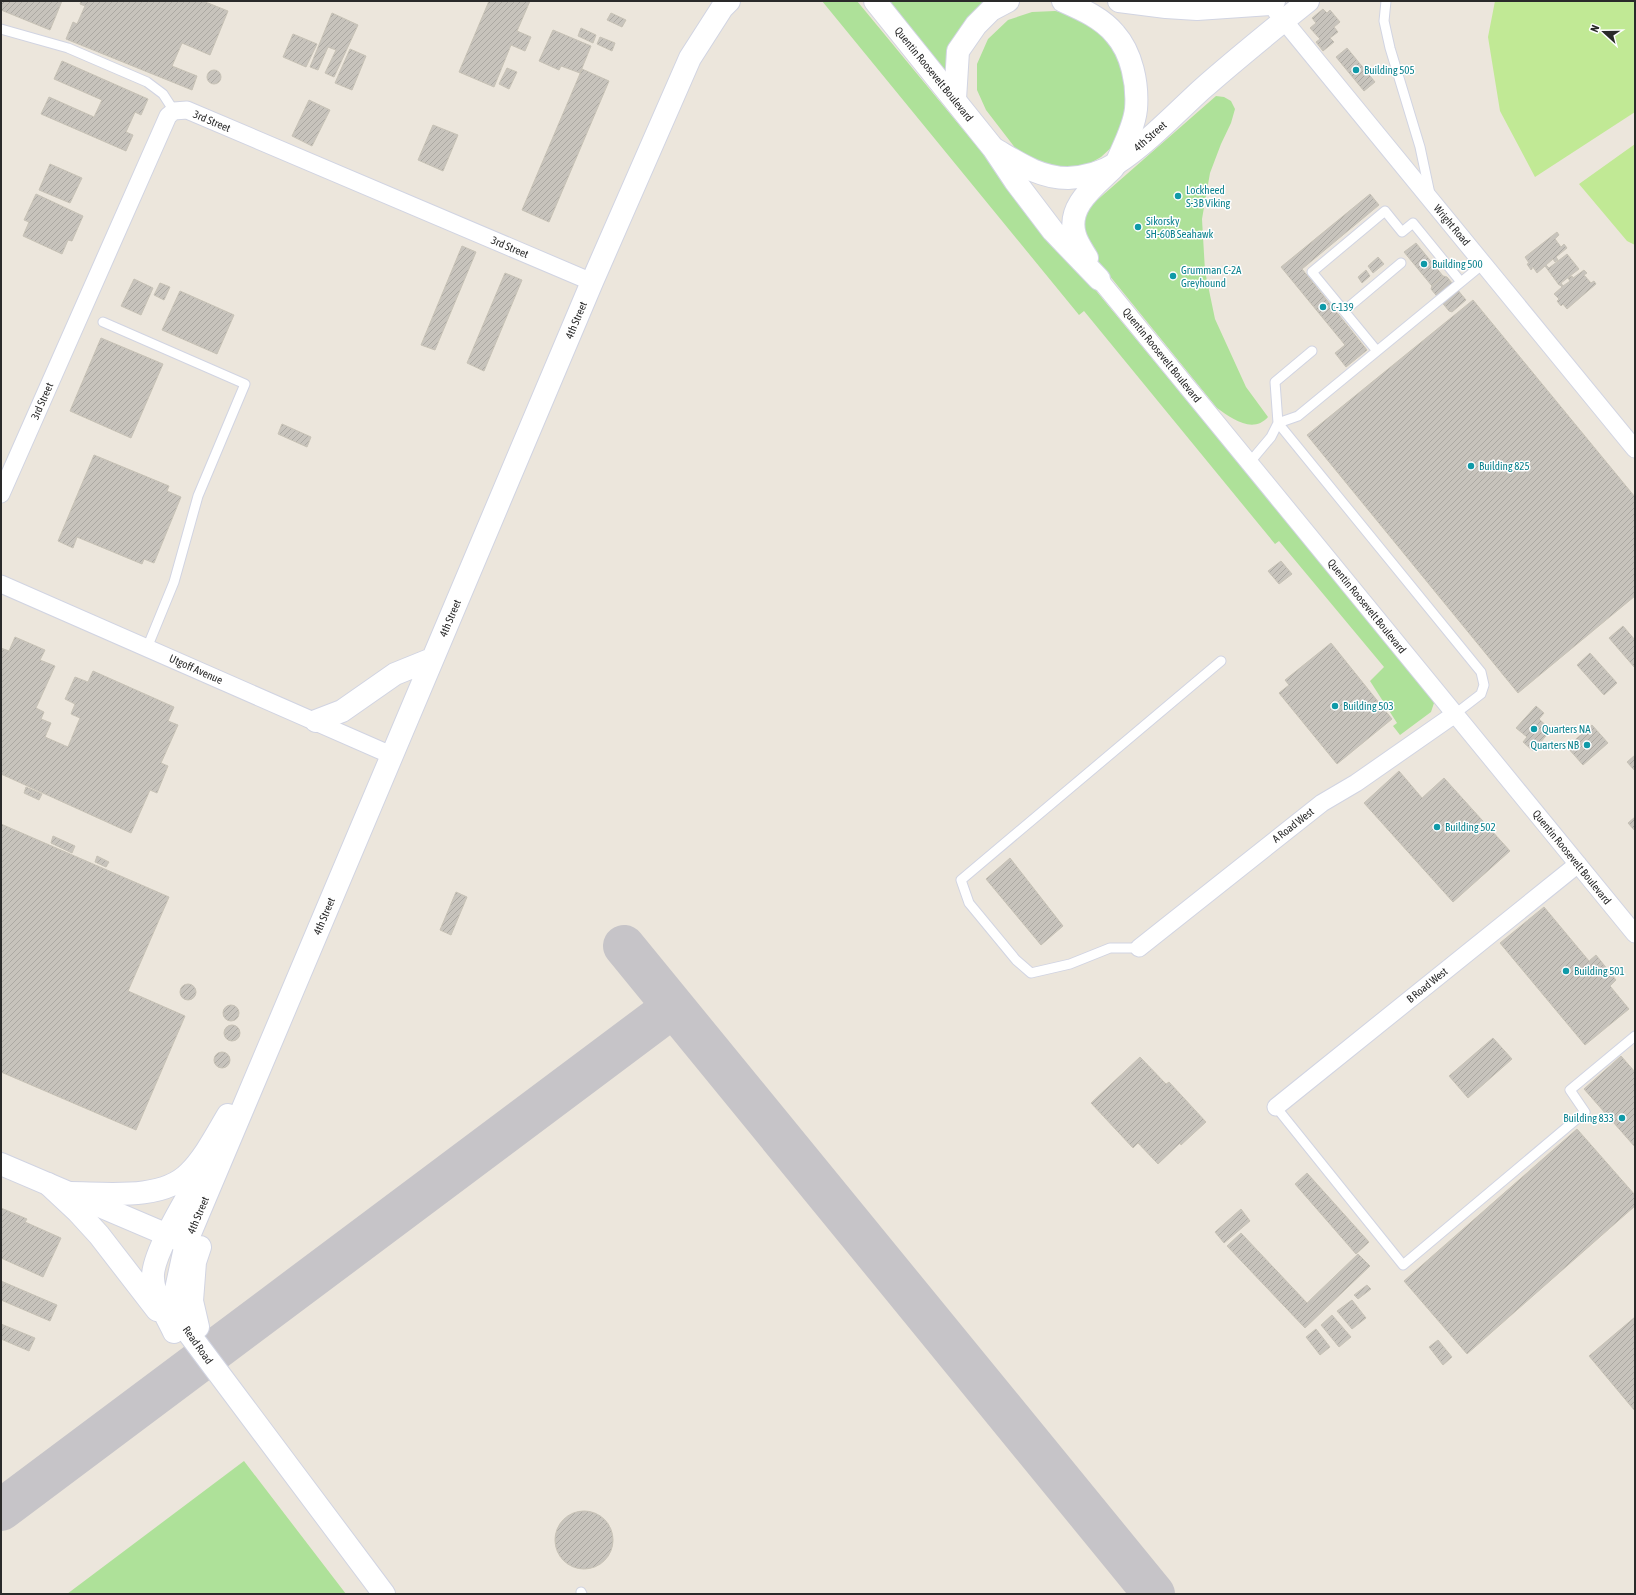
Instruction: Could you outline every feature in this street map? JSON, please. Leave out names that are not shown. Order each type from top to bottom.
[{"type":"main road","name":"4th Street","points":[[177,1239],[264,1058],[592,282],[690,58],[722,8],[729,1]]},
{"type":"main road","name":"Quentin Roosevelt Boulevard","points":[[875,1],[993,148],[1015,181],[1053,231],[1099,279]]},
{"type":"main road","points":[[954,99],[958,51],[976,25],[991,10],[1008,1]]},
{"type":"main road","points":[[1065,2],[1120,1],[1166,8],[1197,9],[1271,2]]},
{"type":"main road","name":"4th Street","points":[[993,148],[1033,172],[1058,177],[1074,177],[1092,174],[1116,164],[1139,147],[1220,73],[1308,1]]},
{"type":"main road","points":[[1065,2],[1093,16],[1115,34],[1128,54],[1136,87],[1136,110],[1130,132],[1116,164],[1079,204],[1073,218],[1075,236],[1099,279]]},
{"type":"main road","points":[[316,721],[342,712],[395,674],[432,659]]},
{"type":"main road","points":[[69,1193],[116,1194],[156,1192],[172,1185],[188,1174],[204,1154],[264,1058]]},
{"type":"main road","points":[[198,1346],[198,1322],[192,1301],[196,1262],[264,1058]]},
{"type":"main road","points":[[1,1164],[177,1239],[156,1256],[152,1277],[156,1295],[174,1332]]},
{"type":"main road","points":[[48,1184],[78,1212],[99,1236],[174,1332],[198,1346]]},
{"type":"main road","name":"Read Road","points":[[177,1239],[175,1294],[184,1327],[384,1594]]},
{"type":"street","name":"Wright Road","points":[[1271,2],[1283,21],[1635,448]]},
{"type":"street","name":"3rd Street","points":[[1,494],[168,116],[174,111],[187,110],[592,282]]},
{"type":"street","name":"Quentin Roosevelt Boulevard","points":[[1099,279],[1635,934]]},
{"type":"street","name":"Utgoff Avenue","points":[[1,584],[392,754]]},
{"type":"street","name":"A Road West","points":[[1139,948],[1322,803],[1356,782],[1455,714]]},
{"type":"street","name":"B Road West","points":[[1276,1107],[1578,864]]},
{"type":"lane","points":[[1386,1],[1384,21],[1420,147],[1432,201]]},
{"type":"lane","points":[[1,29],[68,48],[147,82],[163,94],[174,111]]},
{"type":"lane","points":[[1377,351],[1312,272],[1385,211],[1402,232],[1412,223],[1461,282]]},
{"type":"lane","points":[[1344,311],[1401,263]]},
{"type":"lane","points":[[1278,423],[1298,416],[1483,264]]},
{"type":"lane","points":[[104,322],[245,384],[198,496],[174,582],[147,648]]},
{"type":"lane","points":[[1250,462],[1272,437],[1278,423],[1275,382],[1312,351]]},
{"type":"lane","points":[[1278,423],[1481,672],[1484,685],[1481,694],[1455,714]]},
{"type":"lane","points":[[1139,948],[1110,948],[1070,964],[1031,973],[1016,960],[969,903],[961,880],[1221,661]]},
{"type":"lane","points":[[1276,1107],[1403,1265],[1585,1112],[1570,1090],[1635,1036]]},
{"type":"green space","points":[[822,1],[857,1],[1432,698],[1434,703],[1431,712],[1400,735],[1393,726],[1397,723],[1370,681],[1384,667],[1279,541],[1275,544],[1084,311],[1079,315]]},
{"type":"green space","points":[[885,1],[994,1],[956,41],[945,70],[942,70]]},
{"type":"green space","points":[[1495,1],[1635,1],[1635,112],[1535,177],[1500,111],[1488,37]]},
{"type":"green space","points":[[1055,11],[1084,16],[1124,54],[1131,109],[1114,145],[1101,157],[1089,164],[1074,169],[1047,168],[1028,159],[1016,149],[986,110],[977,90],[977,64],[988,39],[1008,20],[1032,12]]},
{"type":"green space","points":[[1216,96],[1224,97],[1231,101],[1235,109],[1231,123],[1210,173],[1202,219],[1205,271],[1215,319],[1246,387],[1268,417],[1262,422],[1249,425],[1236,420],[1217,408],[1096,259],[1087,241],[1084,229],[1087,209]]},
{"type":"green space","points":[[1635,144],[1635,245],[1627,241],[1579,184]]},
{"type":"green space","points":[[244,1461],[346,1594],[67,1594]]},
{"type":"building","points":[[1,1],[62,1],[50,30],[1,10]]},
{"type":"building","points":[[81,1],[203,1],[228,11],[210,55],[182,43],[172,66],[197,76],[192,90],[66,39],[73,22],[77,24],[85,6],[80,4]]},
{"type":"building","points":[[489,1],[530,1],[517,31],[531,37],[525,51],[511,45],[494,87],[459,72]]},
{"type":"building","points":[[1323,9],[1327,13],[1330,10],[1340,22],[1334,27],[1338,32],[1330,38],[1334,42],[1323,51],[1316,42],[1320,39],[1310,28],[1316,23],[1312,18]]},
{"type":"building","points":[[332,13],[358,25],[334,77],[325,73],[336,50],[328,47],[318,70],[310,67]]},
{"type":"building","points":[[611,13],[626,20],[622,27],[607,20]]},
{"type":"building","points":[[581,28],[596,35],[593,43],[578,36]]},
{"type":"building","points":[[553,30],[591,46],[580,73],[561,66],[559,70],[539,61]]},
{"type":"building","points":[[293,34],[317,44],[306,67],[283,57]]},
{"type":"building","points":[[600,37],[615,43],[612,51],[597,44]]},
{"type":"building","name":"Building 505","points":[[1347,48],[1375,82],[1364,91],[1336,57]]},
{"type":"building","points":[[350,49],[366,56],[352,90],[335,83]]},
{"type":"building","points":[[62,61],[148,99],[141,115],[135,112],[126,132],[133,135],[126,151],[41,114],[49,97],[94,117],[102,100],[54,79]]},
{"type":"building","points":[[507,68],[517,72],[509,89],[499,84]]},
{"type":"building","points":[[582,69],[609,81],[549,222],[522,210]]},
{"type":"building","points":[[211,70],[217,70],[221,74],[221,80],[217,84],[211,84],[207,80],[207,74]]},
{"type":"building","points":[[309,100],[330,110],[312,146],[292,136]]},
{"type":"building","points":[[433,125],[458,135],[443,171],[418,160]]},
{"type":"building","points":[[50,164],[82,178],[70,203],[39,190]]},
{"type":"building","points":[[36,194],[83,216],[72,241],[68,240],[62,254],[23,236],[29,222],[24,220]]},
{"type":"building","name":"C-139","points":[[1370,194],[1379,205],[1302,269],[1367,350],[1346,367],[1335,353],[1345,345],[1281,267]]},
{"type":"building","points":[[1557,232],[1559,235],[1555,239],[1561,247],[1564,244],[1567,248],[1556,257],[1558,260],[1555,262],[1553,259],[1546,265],[1549,268],[1567,254],[1579,269],[1561,283],[1563,286],[1570,281],[1568,278],[1572,276],[1573,278],[1584,270],[1587,273],[1584,275],[1591,283],[1594,281],[1596,284],[1567,309],[1563,304],[1561,306],[1557,301],[1559,299],[1554,294],[1562,287],[1545,266],[1537,273],[1533,267],[1531,270],[1525,257]]},
{"type":"building","name":"Building 500","points":[[1416,243],[1443,276],[1432,286],[1404,252]]},
{"type":"building","points":[[462,246],[476,252],[435,350],[421,345]]},
{"type":"building","points":[[1378,257],[1384,264],[1373,273],[1368,266]]},
{"type":"building","points":[[1366,270],[1370,276],[1362,283],[1358,277]]},
{"type":"building","points":[[505,273],[522,280],[484,371],[467,363]]},
{"type":"building","points":[[1443,276],[1447,277],[1466,300],[1452,312],[1449,311],[1431,289],[1432,286]]},
{"type":"building","points":[[134,279],[153,288],[141,315],[121,306]]},
{"type":"building","points":[[160,283],[170,287],[164,300],[154,295]]},
{"type":"building","points":[[180,291],[234,315],[217,354],[162,330]]},
{"type":"building","name":"Building 825","points":[[1473,300],[1635,497],[1635,596],[1518,693],[1307,435]]},
{"type":"building","points":[[101,338],[163,364],[131,438],[70,411]]},
{"type":"building","points":[[282,424],[311,437],[307,447],[278,434]]},
{"type":"building","points":[[94,455],[169,486],[167,491],[181,497],[154,563],[144,559],[142,564],[77,537],[73,548],[58,541]]},
{"type":"building","points":[[1281,561],[1292,574],[1279,584],[1268,571]]},
{"type":"building","points":[[1623,626],[1635,640],[1635,668],[1609,638]]},
{"type":"building","points":[[15,637],[45,650],[40,660],[55,666],[36,708],[44,712],[41,719],[51,723],[45,737],[68,747],[80,718],[71,714],[75,704],[65,699],[75,677],[88,682],[93,671],[174,707],[168,721],[178,725],[161,763],[168,766],[157,793],[150,790],[131,833],[1,774],[1,648],[9,651]]},
{"type":"building","name":"Building 503","points":[[1331,643],[1392,719],[1337,764],[1279,693],[1289,685],[1285,680]]},
{"type":"building","points":[[1590,653],[1617,683],[1604,695],[1577,665]]},
{"type":"building","name":"Quarters NA","points":[[1536,706],[1544,713],[1539,719],[1551,730],[1533,751],[1523,742],[1527,737],[1516,728]]},
{"type":"building","name":"Quarters NB","points":[[1592,725],[1608,743],[1583,765],[1567,747]]},
{"type":"building","points":[[1635,755],[1635,771],[1627,762]]},
{"type":"building","name":"Building 502","points":[[1399,771],[1422,798],[1444,778],[1510,851],[1453,902],[1364,803]]},
{"type":"building","points":[[26,787],[42,794],[39,800],[24,793]]},
{"type":"building","points":[[1635,817],[1635,831],[1628,823]]},
{"type":"building","points":[[1,824],[169,897],[128,991],[185,1016],[136,1130],[1,1072]]},
{"type":"building","points":[[53,836],[75,846],[72,853],[51,843]]},
{"type":"building","points":[[97,856],[109,862],[106,867],[95,862]]},
{"type":"building","points":[[1010,858],[1063,926],[1041,945],[986,879]]},
{"type":"building","points":[[456,892],[467,897],[451,935],[440,930]]},
{"type":"building","name":"Building 501","points":[[1544,907],[1589,961],[1596,955],[1616,980],[1610,986],[1629,1009],[1585,1045],[1500,943]]},
{"type":"building","points":[[185,984],[191,984],[196,989],[194,998],[191,1000],[185,1000],[180,995],[180,989]]},
{"type":"building","points":[[228,1005],[234,1005],[239,1010],[237,1019],[234,1021],[228,1021],[223,1016],[223,1010]]},
{"type":"building","points":[[229,1025],[235,1025],[240,1030],[238,1039],[235,1041],[229,1041],[224,1036],[224,1030]]},
{"type":"building","points":[[1493,1038],[1512,1059],[1468,1098],[1449,1076]]},
{"type":"building","points":[[219,1052],[225,1052],[230,1057],[228,1066],[225,1068],[219,1068],[214,1063],[214,1057]]},
{"type":"building","name":"Building 833","points":[[1621,1056],[1635,1072],[1635,1147],[1584,1089]]},
{"type":"building","points":[[1140,1057],[1166,1084],[1169,1082],[1206,1122],[1181,1145],[1180,1143],[1158,1164],[1138,1143],[1133,1148],[1091,1103]]},
{"type":"building","points":[[1577,1129],[1635,1195],[1635,1206],[1467,1354],[1404,1281]]},
{"type":"building","points":[[1307,1173],[1369,1242],[1356,1254],[1295,1184]]},
{"type":"building","points":[[1,1208],[27,1219],[25,1222],[61,1238],[43,1277],[1,1258]]},
{"type":"building","points":[[1241,1209],[1250,1221],[1224,1243],[1215,1232]]},
{"type":"building","points":[[1241,1233],[1307,1303],[1358,1254],[1370,1266],[1305,1328],[1227,1246]]},
{"type":"building","points":[[1,1281],[57,1305],[50,1321],[1,1300]]},
{"type":"building","points":[[1367,1285],[1371,1289],[1358,1299],[1354,1295]]},
{"type":"building","points":[[1352,1300],[1366,1318],[1352,1329],[1337,1311]]},
{"type":"building","points":[[1332,1315],[1351,1337],[1339,1347],[1321,1325]]},
{"type":"building","points":[[1635,1317],[1635,1411],[1589,1356]]},
{"type":"building","points":[[1,1324],[35,1338],[29,1351],[1,1339]]},
{"type":"building","points":[[1316,1329],[1330,1347],[1320,1355],[1306,1337]]},
{"type":"building","points":[[1438,1340],[1452,1357],[1443,1365],[1429,1347]]},
{"type":"building","points":[[584,1511],[595,1513],[608,1524],[611,1529],[613,1540],[611,1551],[600,1564],[595,1567],[584,1569],[573,1567],[560,1556],[557,1551],[555,1540],[557,1529],[568,1516],[573,1513]]},
{"type":"taxiway","points":[[624,946],[1154,1594]]},
{"type":"taxiway","points":[[1,1510],[673,1007]]},
{"type":"place","name":"Building 505","points":[[1356,70]]},
{"type":"place","name":"Lockheed S-3B Viking","points":[[1178,196]]},
{"type":"place","name":"Sikorsky SH-60B Seahawk","points":[[1138,227]]},
{"type":"place","name":"Building 500","points":[[1424,264]]},
{"type":"place","name":"Grumman C-2A Greyhound","points":[[1173,276]]},
{"type":"place","name":"C-139","points":[[1323,307]]},
{"type":"place","name":"Building 825","points":[[1471,466]]},
{"type":"place","name":"Building 503","points":[[1335,706]]},
{"type":"place","name":"Quarters NA","points":[[1534,729]]},
{"type":"place","name":"Quarters NB","points":[[1587,745]]},
{"type":"place","name":"Building 502","points":[[1437,827]]},
{"type":"place","name":"Building 501","points":[[1566,971]]},
{"type":"place","name":"Building 833","points":[[1622,1118]]}]
